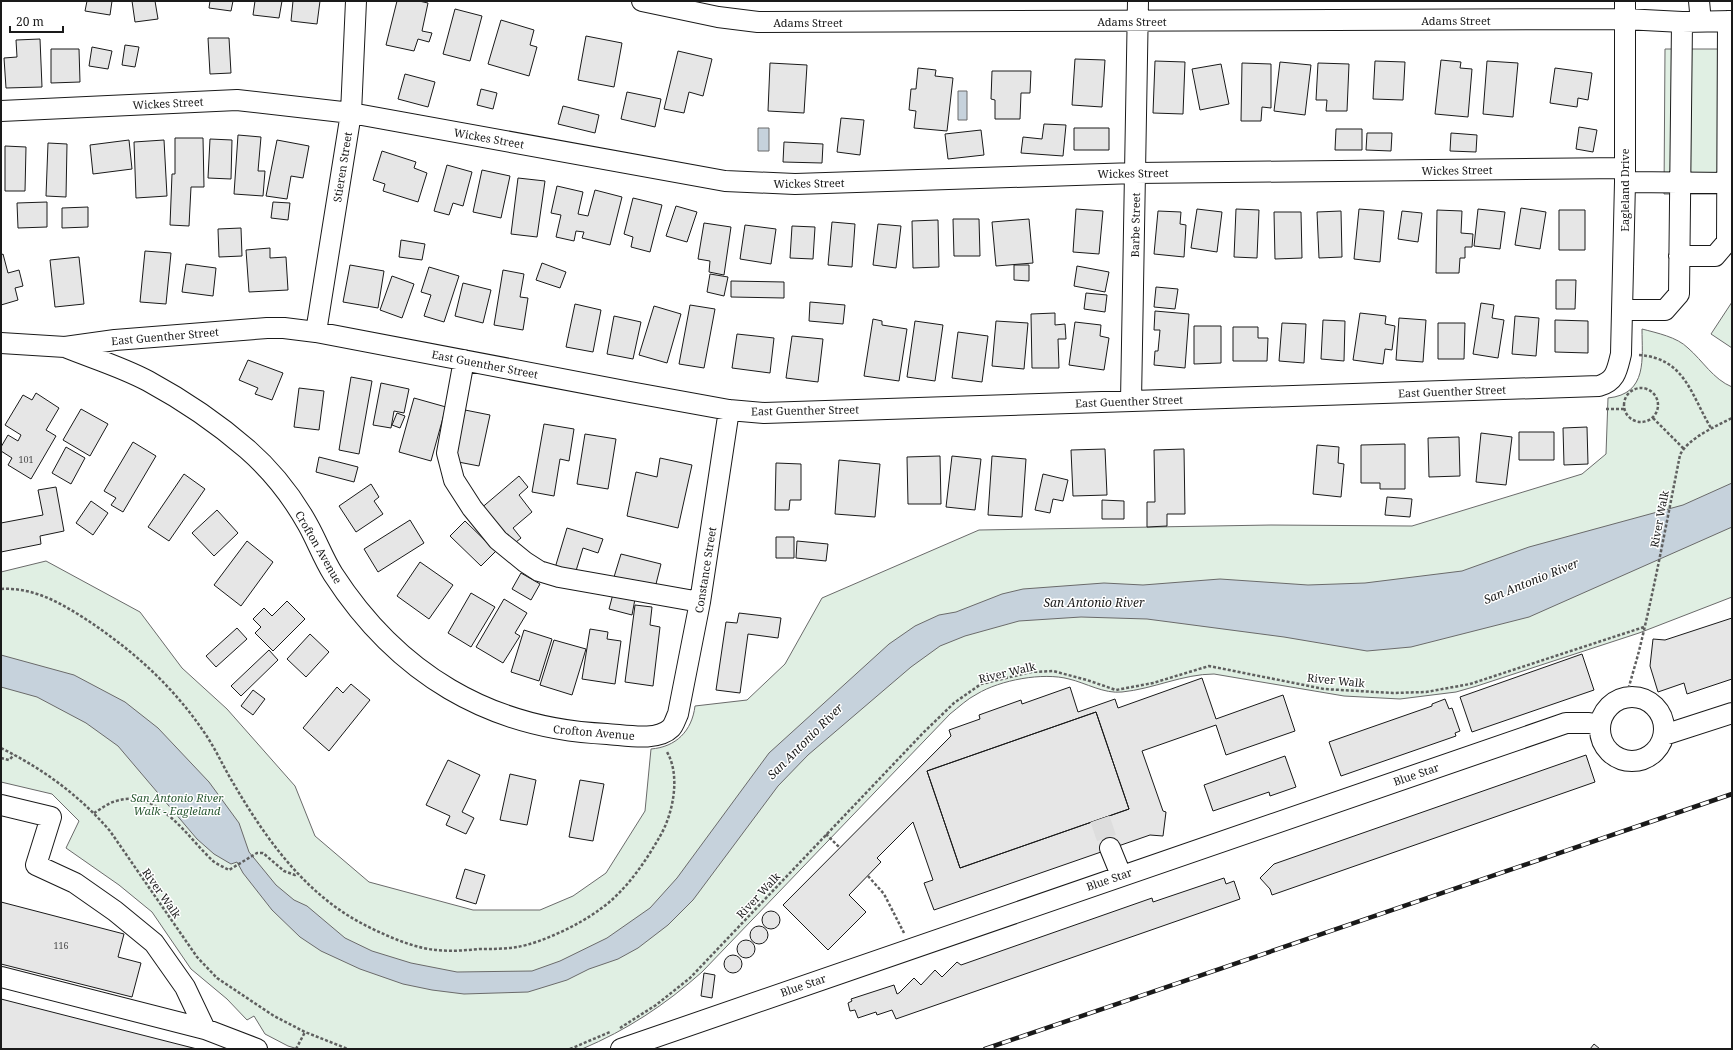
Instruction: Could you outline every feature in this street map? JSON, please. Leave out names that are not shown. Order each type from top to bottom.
[{"type":"street","name":"Stieren Street","points":[[316,332],[351,113],[356,1]]},
{"type":"street","name":"Adams Street","points":[[642,1],[718,17],[758,22],[1138,22],[1625,10],[1691,22],[1730,21]]},
{"type":"street","name":"Barbe Street","points":[[1130,401],[1136,173],[1138,1]]},
{"type":"street","points":[[1623,310],[1665,310],[1679,294],[1680,182],[1691,22],[1699,1]]},
{"type":"street","name":"Eagleland Drive","points":[[1614,378],[1621,354],[1623,310],[1625,10]]},
{"type":"street","points":[[1679,256],[1715,256],[1726,242],[1729,183],[1730,21]]},
{"type":"street","name":"Wickes Street","points":[[1,111],[237,100],[351,113],[725,181],[755,183],[794,184],[1136,173],[1624,175],[1680,182],[1729,183]]},
{"type":"street","name":"East Guenther Street","points":[[1,343],[65,347],[115,340],[267,328],[316,332],[729,410],[764,413],[1599,386],[1607,384],[1614,378]]},
{"type":"street","name":"Crofton Avenue","points":[[65,347],[147,380],[214,422],[249,451],[295,504],[332,571],[366,618],[402,654],[427,675],[455,693],[508,717],[546,728],[578,733],[640,736],[658,735],[672,727]]},
{"type":"street","points":[[464,360],[447,453],[454,480],[472,508],[498,540],[525,562],[546,573],[560,577],[700,602]]},
{"type":"street","name":"Constance Street","points":[[672,727],[678,714],[700,602],[729,410]]},
{"type":"street","points":[[1626,698],[1641,699],[1654,706],[1662,719],[1664,734],[1657,750],[1651,755],[1635,761],[1627,761],[1612,755],[1606,749],[1600,733],[1600,725],[1606,710],[1618,700],[1626,698]]},
{"type":"street","points":[[1664,734],[1732,713]]},
{"type":"street","name":"Blue Star","points":[[621,1049],[1566,723],[1589,723],[1600,725]]},
{"type":"street","points":[[1,805],[51,816],[36,865],[75,883],[116,911],[154,943],[185,987],[205,1029]]},
{"type":"street","points":[[1110,848],[1120,876]]},
{"type":"street","points":[[1,977],[205,1029],[257,1049]]},
{"type":"path","points":[[1644,356],[1658,359],[1679,371],[1711,428]]},
{"type":"path","points":[[1637,388],[1646,388],[1654,393],[1658,401],[1658,410],[1653,418],[1645,422],[1636,422],[1628,417],[1624,409],[1624,400],[1629,392],[1637,388]]},
{"type":"path","points":[[1606,409],[1624,409]]},
{"type":"path","points":[[1653,418],[1683,448],[1711,428],[1732,418]]},
{"type":"path","name":"River Walk","points":[[1626,698],[1651,598],[1680,455],[1683,448]]},
{"type":"path","points":[[1,589],[28,591],[61,603],[104,631],[142,660],[171,689],[207,736],[266,836],[298,873],[337,908],[361,923],[389,936],[422,948],[452,952],[519,947],[575,925],[600,910],[620,891],[648,856],[668,823],[672,801],[674,771],[667,752]]},
{"type":"path","name":"River Walk","points":[[618,1029],[630,1023],[690,978],[923,733],[954,703],[981,684],[1032,672],[1053,671],[1087,680],[1116,690],[1152,684],[1209,666],[1324,689],[1393,693],[1426,692],[1470,684],[1644,627]]},
{"type":"path","name":"River Walk","points":[[1,748],[46,773],[71,792],[94,813],[110,831],[197,957],[217,978],[274,1016],[304,1032],[348,1049]]},
{"type":"path","points":[[1,758],[10,760],[14,755]]},
{"type":"path","points":[[94,813],[115,801],[129,799],[146,802],[167,814],[215,862],[229,870],[257,853],[263,853],[284,871],[295,875],[298,873]]},
{"type":"path","points":[[826,834],[840,848]]},
{"type":"path","points":[[868,876],[884,894],[911,948]]},
{"type":"path","points":[[296,1049],[304,1032]]},
{"type":"path","points":[[570,1049],[611,1032]]},
{"type":"green space","points":[[1665,49],[1732,49],[1732,194],[1664,194]]},
{"type":"green space","points":[[1732,302],[1732,348],[1711,334]]},
{"type":"green space","name":"San Antonio River Walk - Eagleland","points":[[1642,329],[1666,336],[1683,344],[1714,375],[1725,384],[1732,387],[1732,597],[1639,633],[1477,686],[1456,692],[1400,699],[1344,696],[1214,674],[1191,676],[1145,688],[1122,692],[1109,691],[1069,679],[1047,676],[1009,681],[986,689],[970,698],[950,714],[702,972],[660,1006],[645,1016],[615,1034],[582,1049],[298,1049],[288,1046],[265,1034],[254,1016],[247,1020],[227,999],[191,969],[152,912],[119,885],[66,848],[79,821],[52,794],[1,782],[1,572],[46,561],[140,612],[182,668],[227,709],[295,786],[315,836],[369,882],[473,910],[540,910],[573,896],[606,873],[645,811],[651,749],[668,745],[681,736],[690,723],[695,706],[747,700],[785,664],[822,598],[979,530],[1271,525],[1412,526],[1582,474],[1606,454],[1608,398],[1621,395],[1630,390],[1640,373],[1642,363]]},
{"type":"water","points":[[958,91],[967,91],[967,120],[958,120]]},
{"type":"water","points":[[758,128],[769,128],[769,151],[758,151]]},
{"type":"water","name":"San Antonio River","points":[[1732,483],[1732,527],[1529,617],[1411,647],[1367,651],[1284,637],[1147,619],[1081,617],[1019,621],[965,636],[940,646],[911,667],[808,755],[778,786],[693,900],[668,925],[638,948],[618,959],[589,969],[567,980],[528,992],[464,994],[432,990],[403,984],[360,969],[321,951],[300,937],[272,910],[243,873],[237,862],[231,864],[214,854],[197,839],[118,746],[86,723],[37,697],[1,687],[1,655],[74,675],[125,702],[158,728],[209,782],[239,823],[249,852],[276,885],[294,900],[307,906],[345,938],[372,951],[411,963],[457,972],[532,971],[560,961],[607,938],[650,908],[677,878],[769,753],[889,644],[915,626],[939,615],[956,612],[1002,594],[1023,589],[1104,583],[1143,585],[1220,579],[1308,585],[1365,583],[1462,571],[1529,547],[1683,505]]},
{"type":"building","points":[[87,1],[112,1],[110,15],[85,11]]},
{"type":"building","points":[[132,1],[155,1],[158,19],[135,22]]},
{"type":"building","points":[[210,1],[233,1],[231,11],[209,8]]},
{"type":"building","points":[[255,1],[282,1],[279,18],[253,15]]},
{"type":"building","points":[[293,1],[320,1],[317,24],[291,21]]},
{"type":"building","points":[[397,1],[419,1],[428,3],[422,31],[432,33],[429,42],[418,39],[414,51],[386,45]]},
{"type":"building","points":[[455,9],[482,16],[470,61],[443,54]]},
{"type":"building","points":[[501,20],[534,30],[530,45],[537,47],[529,76],[488,64]]},
{"type":"building","points":[[586,36],[622,43],[614,87],[578,80]]},
{"type":"building","points":[[208,38],[229,38],[231,73],[210,74]]},
{"type":"building","points":[[40,39],[42,87],[6,88],[4,58],[17,57],[16,40]]},
{"type":"building","points":[[125,45],[139,47],[135,67],[122,65]]},
{"type":"building","points":[[92,47],[112,51],[108,69],[89,66]]},
{"type":"building","points":[[51,49],[79,49],[80,82],[51,83]]},
{"type":"building","points":[[678,51],[712,59],[703,96],[689,92],[684,113],[664,109]]},
{"type":"building","points":[[1075,59],[1105,60],[1102,107],[1072,105]]},
{"type":"building","points":[[1441,60],[1461,62],[1460,68],[1472,69],[1468,117],[1435,114]]},
{"type":"building","points":[[1155,61],[1185,62],[1183,114],[1153,113]]},
{"type":"building","points":[[1375,61],[1405,62],[1403,100],[1373,99]]},
{"type":"building","points":[[1487,61],[1518,63],[1513,117],[1483,114]]},
{"type":"building","points":[[1280,62],[1311,65],[1305,115],[1274,111]]},
{"type":"building","points":[[770,63],[807,65],[804,113],[768,111]]},
{"type":"building","points":[[1242,63],[1271,64],[1271,108],[1262,107],[1261,121],[1241,121]]},
{"type":"building","points":[[1318,63],[1349,64],[1347,111],[1326,111],[1327,100],[1316,100]]},
{"type":"building","points":[[1221,64],[1229,104],[1200,110],[1192,69]]},
{"type":"building","points":[[918,68],[936,70],[935,76],[953,78],[947,131],[914,128],[916,111],[909,110],[911,89],[916,89]]},
{"type":"building","points":[[1555,68],[1592,73],[1588,100],[1578,98],[1577,107],[1550,103]]},
{"type":"building","points":[[992,71],[1031,71],[1030,93],[1021,93],[1020,119],[995,119],[995,100],[991,99]]},
{"type":"building","points":[[405,74],[435,82],[428,107],[398,99]]},
{"type":"building","points":[[481,89],[497,93],[493,109],[477,105]]},
{"type":"building","points":[[627,92],[661,99],[655,127],[621,119]]},
{"type":"building","points":[[563,106],[599,115],[595,133],[558,124]]},
{"type":"building","points":[[841,118],[864,120],[860,155],[837,152]]},
{"type":"building","points":[[1044,124],[1066,125],[1063,156],[1021,153],[1023,137],[1042,139]]},
{"type":"building","points":[[1579,127],[1597,130],[1593,152],[1576,149]]},
{"type":"building","points":[[1074,128],[1109,128],[1109,150],[1074,150]]},
{"type":"building","points":[[1336,129],[1362,129],[1362,150],[1335,150]]},
{"type":"building","points":[[981,130],[984,155],[948,159],[945,134]]},
{"type":"building","points":[[1367,133],[1392,133],[1391,151],[1366,150]]},
{"type":"building","points":[[1451,133],[1477,135],[1476,152],[1450,151]]},
{"type":"building","points":[[238,135],[261,137],[258,171],[265,171],[263,196],[234,194]]},
{"type":"building","points":[[175,138],[203,138],[204,187],[191,187],[189,226],[170,225],[172,174],[175,174]]},
{"type":"building","points":[[210,139],[232,140],[231,179],[208,178]]},
{"type":"building","points":[[129,140],[132,169],[93,174],[90,145]]},
{"type":"building","points":[[164,140],[167,196],[136,198],[134,142]]},
{"type":"building","points":[[277,140],[309,146],[303,178],[291,176],[287,199],[266,196]]},
{"type":"building","points":[[784,142],[823,144],[822,163],[783,162]]},
{"type":"building","points":[[48,143],[67,144],[66,197],[46,196]]},
{"type":"building","points":[[5,146],[26,147],[25,191],[5,191]]},
{"type":"building","points":[[382,151],[416,162],[414,168],[427,173],[418,202],[383,191],[385,184],[373,180]]},
{"type":"building","points":[[447,165],[472,172],[463,206],[453,203],[449,215],[434,211]]},
{"type":"building","points":[[482,170],[510,176],[501,218],[473,212]]},
{"type":"building","points":[[518,178],[545,181],[537,237],[511,234]]},
{"type":"building","points":[[557,186],[583,192],[578,214],[588,216],[595,190],[622,197],[610,245],[582,238],[584,232],[576,231],[574,241],[556,237],[561,215],[551,213]]},
{"type":"building","points":[[633,198],[662,205],[650,252],[631,247],[633,237],[624,234]]},
{"type":"building","points":[[47,202],[47,227],[18,228],[17,203]]},
{"type":"building","points":[[273,202],[290,203],[288,220],[271,218]]},
{"type":"building","points":[[676,206],[697,212],[687,242],[666,236]]},
{"type":"building","points":[[88,207],[88,227],[62,228],[62,208]]},
{"type":"building","points":[[1521,208],[1546,212],[1540,249],[1515,245]]},
{"type":"building","points":[[1076,209],[1103,211],[1099,254],[1073,252]]},
{"type":"building","points":[[1197,209],[1222,212],[1217,252],[1191,248]]},
{"type":"building","points":[[1236,209],[1259,210],[1257,258],[1234,257]]},
{"type":"building","points":[[1359,209],[1384,211],[1380,262],[1354,259]]},
{"type":"building","points":[[1478,209],[1505,212],[1500,249],[1474,246]]},
{"type":"building","points":[[1437,210],[1462,211],[1461,233],[1473,234],[1472,247],[1465,247],[1465,258],[1460,258],[1459,273],[1436,273]]},
{"type":"building","points":[[1559,210],[1585,210],[1585,250],[1559,250]]},
{"type":"building","points":[[1158,211],[1181,212],[1180,224],[1186,225],[1184,257],[1154,254]]},
{"type":"building","points":[[1341,211],[1342,257],[1319,258],[1317,212]]},
{"type":"building","points":[[1402,211],[1422,213],[1418,242],[1398,239]]},
{"type":"building","points":[[1274,212],[1301,212],[1302,258],[1275,259]]},
{"type":"building","points":[[953,219],[979,219],[980,256],[954,256]]},
{"type":"building","points":[[1029,219],[1033,263],[996,266],[992,222]]},
{"type":"building","points":[[938,220],[939,267],[913,268],[912,221]]},
{"type":"building","points":[[832,222],[855,224],[852,267],[828,265]]},
{"type":"building","points":[[704,223],[731,227],[724,275],[709,272],[710,261],[698,259]]},
{"type":"building","points":[[878,224],[901,226],[896,268],[873,265]]},
{"type":"building","points":[[745,225],[776,229],[771,264],[740,259]]},
{"type":"building","points":[[792,226],[815,227],[813,259],[790,258]]},
{"type":"building","points":[[241,228],[242,256],[219,257],[218,229]]},
{"type":"building","points":[[401,240],[425,244],[422,260],[399,257]]},
{"type":"building","points":[[270,248],[270,258],[286,257],[288,290],[249,292],[246,250]]},
{"type":"building","points":[[145,251],[171,253],[166,304],[140,302]]},
{"type":"building","points":[[3,254],[8,273],[19,270],[23,286],[15,288],[18,300],[1,305],[1,255]]},
{"type":"building","points":[[79,257],[84,304],[55,307],[50,260]]},
{"type":"building","points":[[542,263],[566,272],[560,288],[536,280]]},
{"type":"building","points":[[186,264],[216,268],[213,296],[182,292]]},
{"type":"building","points":[[350,265],[384,271],[378,308],[343,302]]},
{"type":"building","points":[[1014,265],[1029,265],[1029,281],[1014,280]]},
{"type":"building","points":[[1077,266],[1109,272],[1105,292],[1074,286]]},
{"type":"building","points":[[429,267],[459,276],[444,322],[424,316],[431,295],[421,292]]},
{"type":"building","points":[[503,270],[524,274],[520,297],[528,298],[523,330],[494,325]]},
{"type":"building","points":[[710,274],[728,277],[724,296],[707,292]]},
{"type":"building","points":[[392,276],[414,284],[402,318],[380,310]]},
{"type":"building","points":[[1556,280],[1576,280],[1575,309],[1556,309]]},
{"type":"building","points":[[731,281],[784,282],[784,298],[731,297]]},
{"type":"building","points":[[463,283],[491,290],[483,323],[455,316]]},
{"type":"building","points":[[1156,287],[1178,289],[1175,309],[1154,307]]},
{"type":"building","points":[[1086,293],[1107,295],[1105,312],[1084,309]]},
{"type":"building","points":[[810,302],[845,305],[843,324],[809,321]]},
{"type":"building","points":[[1481,303],[1494,305],[1492,318],[1504,320],[1498,358],[1473,354]]},
{"type":"building","points":[[575,304],[601,310],[593,352],[566,347]]},
{"type":"building","points":[[690,305],[715,309],[704,368],[679,364]]},
{"type":"building","points":[[654,306],[681,314],[667,363],[639,355]]},
{"type":"building","points":[[1155,311],[1189,314],[1185,368],[1154,365],[1155,351],[1158,351],[1160,330],[1154,330]]},
{"type":"building","points":[[1055,313],[1055,325],[1065,324],[1066,339],[1058,339],[1059,368],[1032,368],[1031,314]]},
{"type":"building","points":[[1360,313],[1386,316],[1385,324],[1395,326],[1392,350],[1385,349],[1383,364],[1353,360]]},
{"type":"building","points":[[614,316],[641,322],[633,359],[607,354]]},
{"type":"building","points":[[1515,316],[1539,318],[1536,356],[1512,354]]},
{"type":"building","points":[[1399,318],[1426,320],[1423,362],[1396,360]]},
{"type":"building","points":[[873,319],[882,321],[882,325],[907,329],[899,381],[864,376]]},
{"type":"building","points":[[1323,320],[1345,321],[1344,361],[1321,359]]},
{"type":"building","points":[[1555,320],[1588,321],[1588,353],[1555,352]]},
{"type":"building","points":[[915,321],[943,325],[935,381],[907,377]]},
{"type":"building","points":[[996,321],[1028,323],[1024,369],[992,366]]},
{"type":"building","points":[[1075,322],[1101,325],[1100,336],[1109,338],[1104,370],[1069,365]]},
{"type":"building","points":[[1282,323],[1306,324],[1304,363],[1279,361]]},
{"type":"building","points":[[1438,323],[1465,323],[1464,359],[1438,359]]},
{"type":"building","points":[[1194,326],[1221,326],[1221,363],[1194,364]]},
{"type":"building","points":[[1233,327],[1258,327],[1258,338],[1268,338],[1267,361],[1233,361]]},
{"type":"building","points":[[958,332],[988,336],[982,382],[952,378]]},
{"type":"building","points":[[737,334],[774,338],[770,373],[732,368]]},
{"type":"building","points":[[792,336],[823,339],[818,382],[786,378]]},
{"type":"building","points":[[248,360],[283,373],[272,400],[255,394],[258,388],[239,380]]},
{"type":"building","points":[[351,377],[372,381],[359,454],[339,450]]},
{"type":"building","points":[[381,383],[409,389],[404,413],[394,411],[391,428],[373,425]]},
{"type":"building","points":[[299,388],[324,391],[319,430],[294,427]]},
{"type":"building","points":[[36,393],[59,408],[46,430],[56,436],[31,479],[8,465],[12,458],[1,451],[1,447],[8,435],[18,441],[21,435],[5,425],[23,395],[32,400]]},
{"type":"building","points":[[414,398],[446,407],[431,461],[399,452]]},
{"type":"building","points":[[81,409],[108,424],[90,456],[63,440]]},
{"type":"building","points":[[465,410],[490,415],[479,466],[453,461]]},
{"type":"building","points":[[397,413],[405,416],[400,428],[392,425]]},
{"type":"building","points":[[544,424],[574,429],[569,461],[560,459],[554,496],[532,492]]},
{"type":"building","points":[[1587,427],[1588,464],[1564,465],[1563,428]]},
{"type":"building","points":[[1519,432],[1554,432],[1554,460],[1519,460]]},
{"type":"building","points":[[1481,433],[1512,437],[1506,485],[1476,482]]},
{"type":"building","points":[[585,434],[616,439],[608,489],[577,484]]},
{"type":"building","points":[[1459,437],[1460,476],[1429,477],[1428,438]]},
{"type":"building","points":[[133,442],[156,456],[123,512],[111,505],[116,498],[104,491]]},
{"type":"building","points":[[1405,444],[1405,489],[1380,489],[1380,483],[1361,483],[1361,445]]},
{"type":"building","points":[[1317,445],[1339,447],[1338,463],[1344,464],[1341,497],[1313,494]]},
{"type":"building","points":[[66,447],[85,458],[71,484],[52,473]]},
{"type":"building","points":[[1105,449],[1107,495],[1073,496],[1071,450]]},
{"type":"building","points":[[1184,449],[1185,514],[1167,514],[1167,526],[1147,527],[1147,502],[1155,502],[1154,450]]},
{"type":"building","points":[[940,456],[941,504],[908,504],[907,457]]},
{"type":"building","points":[[952,456],[981,459],[975,510],[946,507]]},
{"type":"building","points":[[992,456],[1026,459],[1022,517],[988,515]]},
{"type":"building","points":[[319,457],[358,467],[354,482],[316,472]]},
{"type":"building","points":[[660,458],[692,465],[678,528],[627,516],[636,472],[657,477]]},
{"type":"building","points":[[839,460],[880,464],[875,517],[835,514]]},
{"type":"building","points":[[776,463],[801,464],[801,500],[790,500],[789,510],[775,510]]},
{"type":"building","points":[[184,474],[205,489],[169,541],[148,527]]},
{"type":"building","points":[[1043,474],[1068,480],[1063,501],[1053,499],[1050,513],[1035,510]]},
{"type":"building","points":[[519,476],[528,487],[519,495],[532,512],[513,528],[521,538],[510,547],[479,510]]},
{"type":"building","points":[[371,484],[379,497],[374,501],[383,514],[356,532],[339,506]]},
{"type":"building","points":[[56,487],[64,531],[40,536],[41,544],[1,552],[1,523],[43,515],[38,490]]},
{"type":"building","points":[[1387,497],[1412,499],[1410,517],[1385,515]]},
{"type":"building","points":[[1102,500],[1124,501],[1124,519],[1102,519]]},
{"type":"building","points":[[91,501],[108,513],[93,535],[76,523]]},
{"type":"building","points":[[217,510],[238,533],[214,556],[192,533]]},
{"type":"building","points":[[410,520],[424,543],[378,572],[364,549]]},
{"type":"building","points":[[465,521],[496,551],[481,566],[450,536]]},
{"type":"building","points":[[567,528],[603,539],[598,553],[583,548],[575,574],[555,568]]},
{"type":"building","points":[[776,537],[794,537],[794,558],[776,558]]},
{"type":"building","points":[[247,541],[273,562],[241,606],[214,585]]},
{"type":"building","points":[[797,541],[828,544],[826,561],[796,558]]},
{"type":"building","points":[[621,554],[661,564],[655,588],[614,577]]},
{"type":"building","points":[[420,562],[453,585],[429,619],[397,596]]},
{"type":"building","points":[[521,573],[540,584],[531,600],[512,589]]},
{"type":"building","points":[[471,593],[495,607],[471,647],[448,633]]},
{"type":"building","points":[[613,594],[635,599],[632,615],[609,609]]},
{"type":"building","points":[[504,599],[527,613],[515,633],[520,636],[503,663],[476,647]]},
{"type":"building","points":[[287,601],[305,619],[273,651],[255,633],[261,627],[253,619],[264,608],[272,616]]},
{"type":"building","points":[[635,605],[652,607],[650,625],[660,627],[653,686],[625,682]]},
{"type":"building","points":[[739,613],[781,618],[778,638],[748,634],[740,693],[716,690],[726,622],[737,623]]},
{"type":"building","points":[[1732,618],[1732,679],[1687,694],[1684,683],[1658,692],[1650,666],[1653,639],[1665,640]]},
{"type":"building","points":[[237,628],[247,639],[216,667],[206,656]]},
{"type":"building","points":[[590,629],[608,632],[607,639],[621,641],[615,684],[582,679]]},
{"type":"building","points":[[524,630],[552,639],[539,681],[511,672]]},
{"type":"building","points":[[310,634],[329,652],[306,677],[287,659]]},
{"type":"building","points":[[554,640],[586,649],[572,695],[540,685]]},
{"type":"building","points":[[269,650],[278,660],[241,696],[231,686]]},
{"type":"building","points":[[1582,654],[1594,690],[1472,732],[1460,697]]},
{"type":"building","points":[[1202,678],[1216,719],[1283,695],[1295,731],[1226,755],[1216,725],[1142,751],[1163,811],[1166,812],[1163,836],[1150,835],[934,910],[924,883],[933,880],[913,822],[877,858],[881,862],[849,895],[866,912],[828,950],[783,905],[951,736],[949,730],[980,719],[979,715],[1021,700],[1022,704],[1070,687],[1078,712],[1115,699],[1118,708]],"holes":[[[1096,712],[1129,809],[960,868],[927,771]]]},
{"type":"building","points":[[351,684],[370,700],[329,751],[303,728],[337,687],[343,693]]},
{"type":"building","points":[[253,690],[265,699],[253,715],[241,706]]},
{"type":"building","points":[[1445,699],[1449,709],[1452,708],[1460,731],[1455,733],[1456,736],[1341,776],[1329,742],[1432,706],[1432,704]]},
{"type":"building","points":[[1096,712],[1129,809],[960,868],[927,771]]},
{"type":"building","points":[[1586,755],[1595,782],[1272,895],[1270,889],[1260,878],[1274,864]]},
{"type":"building","points":[[1285,756],[1296,787],[1270,796],[1269,792],[1213,811],[1204,785]]},
{"type":"building","points":[[448,760],[480,775],[462,812],[474,818],[466,834],[446,825],[450,816],[426,805]]},
{"type":"building","points":[[510,774],[536,780],[527,825],[500,820]]},
{"type":"building","points":[[580,780],[604,784],[593,841],[569,837]]},
{"type":"building","points":[[465,869],[485,875],[476,904],[456,898]]},
{"type":"building","points":[[1224,878],[1226,884],[1234,881],[1240,899],[896,1019],[892,1010],[877,1015],[876,1012],[858,1018],[855,1010],[850,1011],[848,1003],[852,1001],[851,999],[894,985],[897,994],[914,978],[921,985],[935,970],[942,977],[957,962],[961,965],[1152,898],[1153,902]]},
{"type":"building","points":[[1,902],[124,934],[118,957],[141,963],[132,997],[1,964]]},
{"type":"building","points":[[771,911],[777,914],[780,920],[777,926],[771,929],[765,926],[762,920],[765,914]]},
{"type":"building","points":[[759,926],[765,929],[768,935],[765,941],[759,944],[753,941],[750,935],[753,929]]},
{"type":"building","points":[[746,940],[752,943],[755,949],[752,955],[746,958],[740,955],[737,949],[740,943]]},
{"type":"building","points":[[733,955],[739,958],[742,964],[739,970],[733,973],[727,970],[724,964],[727,958]]},
{"type":"building","points":[[704,973],[715,975],[712,998],[701,996]]},
{"type":"building","points":[[1,999],[197,1049],[1,1049]]},
{"type":"building","points":[[1594,1044],[1600,1049],[1590,1049]]},
{"type":"tunnel","points":[[1100,819],[1110,848]]},
{"type":"railway","points":[[985,1049],[1732,794]]}]
